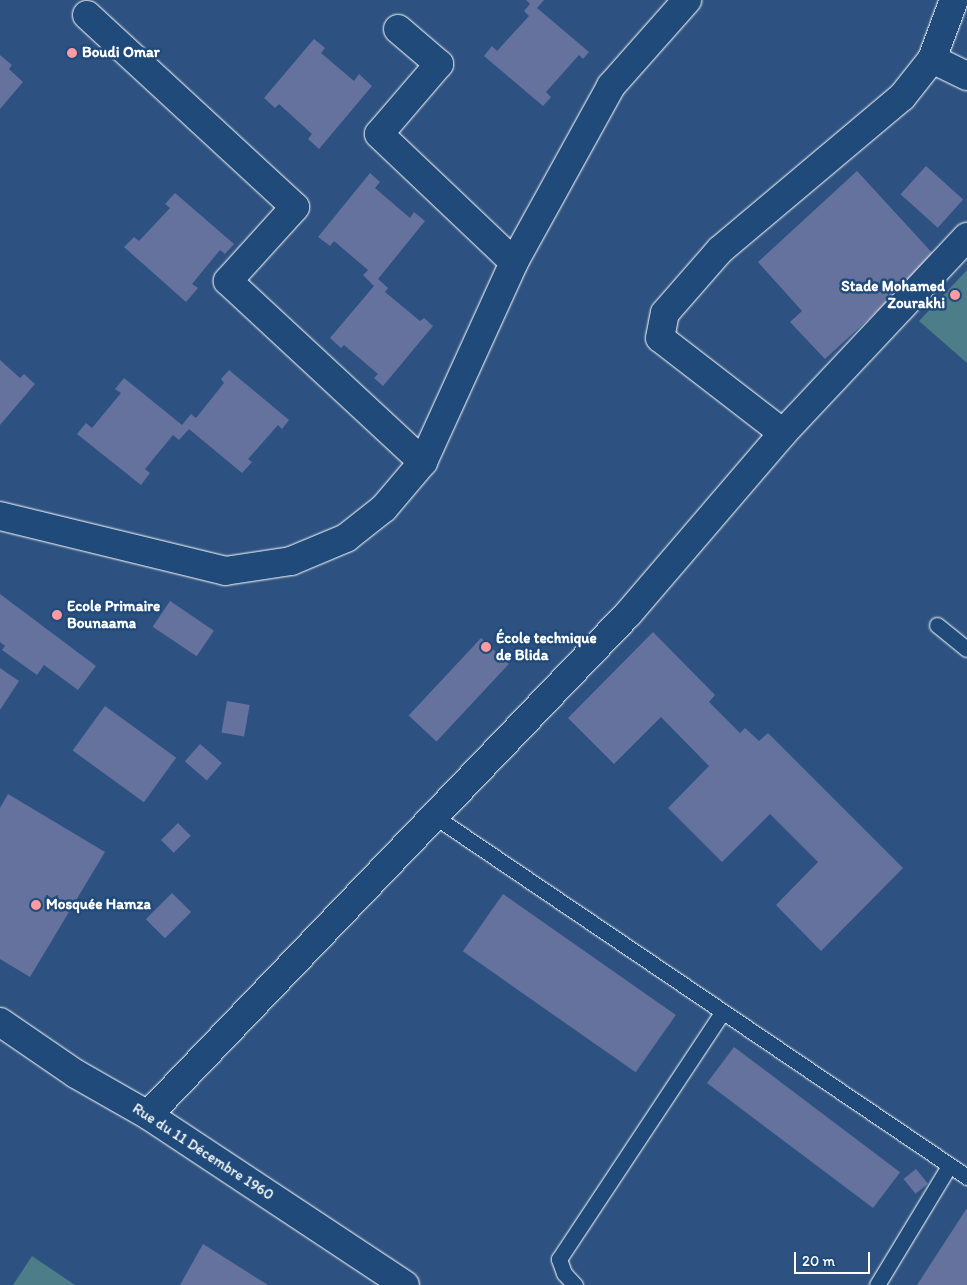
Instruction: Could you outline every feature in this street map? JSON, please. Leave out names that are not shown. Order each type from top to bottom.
[{"type":"street","points":[[0,516],[225,571],[291,561],[346,538],[384,508],[423,462],[514,262],[611,86],[687,0]]},
{"type":"street","points":[[783,433],[660,338],[665,313],[720,250],[902,97],[932,59],[954,0]]},
{"type":"street","points":[[87,15],[295,207],[228,281],[423,462]]},
{"type":"street","points":[[398,29],[439,64],[379,134],[514,262]]},
{"type":"street","points":[[932,59],[967,76]]},
{"type":"street","points":[[148,1115],[628,614],[783,433],[967,237]]},
{"type":"street","name":"Rue du 11 Décembre 1960","points":[[0,1022],[76,1074],[148,1115],[405,1285]]},
{"type":"lane","points":[[936,625],[967,650]]},
{"type":"lane","points":[[434,816],[722,1013],[967,1177]]},
{"type":"lane","points":[[575,1285],[564,1272],[559,1259],[722,1013]]},
{"type":"lane","points":[[877,1285],[949,1166]]},
{"type":"green space","name":"Stade Mohamed Zourakhi","points":[[967,270],[967,363],[919,321]]},
{"type":"green space","points":[[32,1256],[75,1285],[13,1285]]},
{"type":"building","points":[[526,0],[544,0],[537,8],[589,52],[583,59],[579,55],[546,92],[551,97],[543,106],[484,56],[492,46],[497,51],[529,16],[524,11],[530,4]]},
{"type":"building","points":[[314,39],[325,48],[321,53],[354,81],[359,74],[372,86],[319,149],[308,139],[312,134],[279,104],[275,108],[264,98]]},
{"type":"building","points":[[0,55],[12,65],[9,69],[23,82],[0,109]]},
{"type":"building","points":[[926,166],[963,199],[938,228],[901,194]]},
{"type":"building","points":[[857,171],[936,257],[825,359],[790,322],[802,311],[758,262]]},
{"type":"building","points":[[370,173],[380,182],[375,188],[410,218],[414,212],[425,221],[378,279],[388,288],[385,292],[420,321],[424,318],[433,326],[383,386],[374,378],[378,374],[344,345],[341,348],[330,338],[374,286],[363,275],[368,270],[334,241],[330,246],[318,237]]},
{"type":"building","points":[[175,193],[234,244],[225,254],[220,250],[192,284],[198,288],[186,302],[124,247],[134,237],[139,241],[170,208],[165,204]]},
{"type":"building","points":[[0,360],[20,378],[24,374],[35,384],[0,425]]},
{"type":"building","points":[[229,370],[289,420],[282,429],[278,425],[248,459],[252,462],[242,473],[189,429],[179,440],[173,435],[145,469],[150,473],[141,485],[77,434],[86,423],[92,428],[121,393],[115,389],[124,378],[182,425],[191,414],[196,418],[224,383],[221,379]]},
{"type":"building","points":[[0,594],[96,666],[78,690],[44,665],[37,675],[2,650],[5,646],[0,642]]},
{"type":"building","points":[[170,601],[214,631],[197,656],[153,627]]},
{"type":"building","points":[[653,632],[715,695],[709,702],[740,733],[745,728],[759,741],[768,733],[903,868],[821,951],[776,905],[818,862],[770,814],[722,862],[668,808],[709,766],[661,717],[614,764],[568,718]]},
{"type":"building","points":[[481,638],[509,664],[436,741],[409,716]]},
{"type":"building","points":[[0,668],[19,681],[0,710]]},
{"type":"building","points":[[227,701],[250,705],[244,737],[221,733]]},
{"type":"building","points":[[105,706],[176,758],[144,802],[73,750]]},
{"type":"building","points":[[200,744],[222,763],[207,780],[185,761]]},
{"type":"building","name":"Mosquée Hamza","points":[[8,794],[105,852],[30,977],[0,959],[0,808]]},
{"type":"building","points":[[178,823],[191,836],[174,853],[161,840]]},
{"type":"building","points":[[172,893],[191,912],[165,938],[146,919]]},
{"type":"building","points":[[503,894],[676,1015],[636,1072],[463,951]]},
{"type":"building","points":[[734,1047],[900,1172],[873,1208],[707,1083]]},
{"type":"building","points":[[916,1169],[928,1184],[916,1194],[904,1179]]},
{"type":"building","points":[[967,1208],[967,1285],[917,1285]]},
{"type":"building","points":[[203,1244],[268,1285],[180,1285]]},
{"type":"place","name":"Boudi Omar","points":[[72,53]]},
{"type":"place","name":"Stade Mohamed Zourakhi","points":[[955,295]]},
{"type":"place","name":"Ecole Primaire Bounaama","points":[[57,615]]},
{"type":"place","name":"École technique de Blida","points":[[486,647]]},
{"type":"place","name":"Mosquée Hamza","points":[[36,905]]}]
